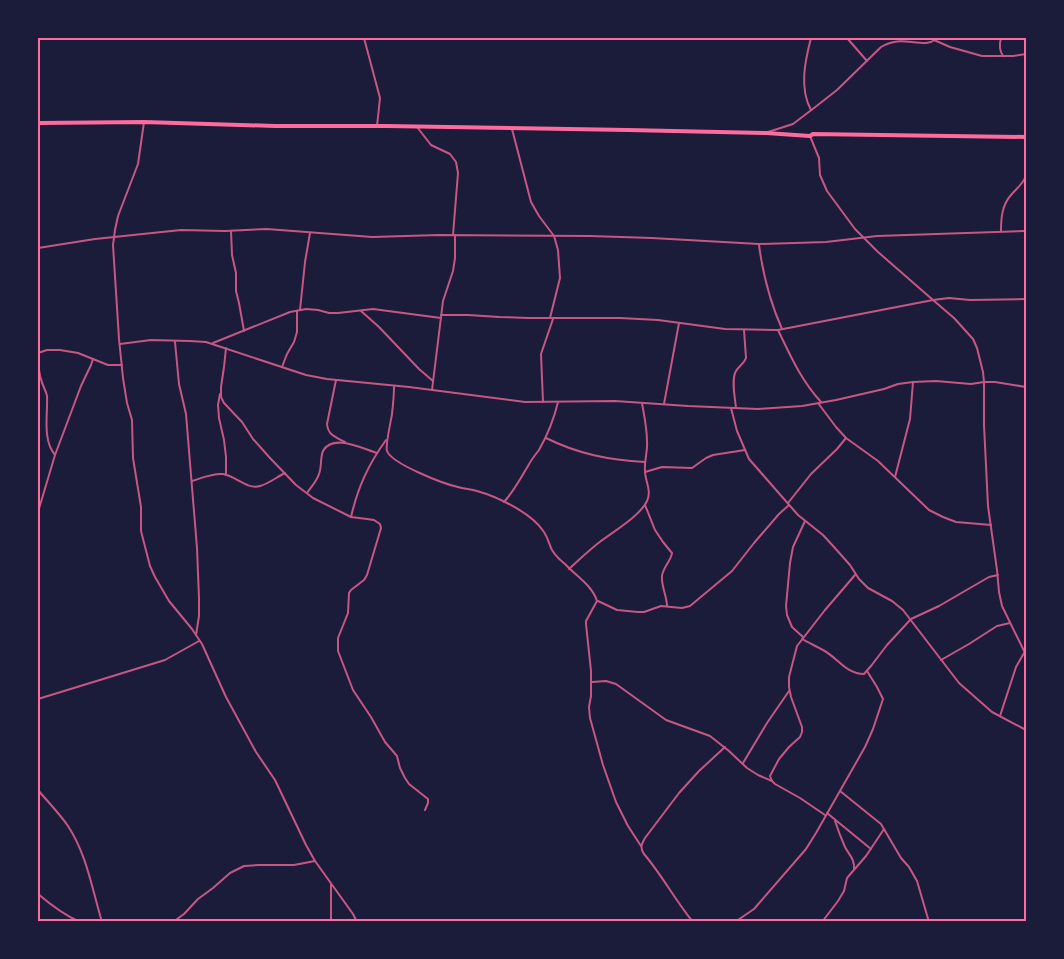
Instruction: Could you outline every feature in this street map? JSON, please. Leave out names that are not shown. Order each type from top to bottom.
[{"type":"highway","points":[[38,123],[144,122],[275,126],[416,126],[766,133],[810,136],[814,134],[1026,137]]},
{"type":"street","points":[[364,38],[380,98],[377,126]]},
{"type":"street","points":[[811,110],[807,102],[804,79],[806,58],[812,38]]},
{"type":"street","points":[[847,38],[867,61]]},
{"type":"street","points":[[901,41],[904,38]]},
{"type":"street","points":[[766,133],[793,124],[837,90],[888,43],[894,41],[926,43],[938,38]]},
{"type":"street","points":[[1001,38],[999,47],[1003,56]]},
{"type":"street","points":[[934,40],[950,47],[982,56],[1026,54]]},
{"type":"street","points":[[144,122],[138,164],[118,216],[113,244],[122,365],[127,403],[132,420],[133,458],[141,507],[141,531],[144,545],[155,578],[169,601],[200,641],[226,698],[256,752],[275,780],[306,845],[315,861],[354,914],[357,922]]},
{"type":"street","points":[[416,126],[431,145],[450,154],[456,162],[458,173],[454,265],[446,289],[441,316],[432,390]]},
{"type":"street","points":[[512,128],[526,186],[532,202],[539,216],[554,236],[558,250],[560,278],[550,318]]},
{"type":"street","points":[[810,136],[819,158],[820,175],[827,191],[855,229],[878,252],[954,318],[973,339],[977,348],[984,382],[988,506],[999,592],[1002,606],[1026,655]]},
{"type":"street","points":[[1001,231],[1001,220],[1005,204],[1024,183],[1026,176]]},
{"type":"street","points":[[38,248],[181,230],[231,231],[267,229],[372,237],[554,236],[652,238],[759,244],[1026,231]]},
{"type":"street","points":[[231,231],[236,291],[240,303],[244,331]]},
{"type":"street","points":[[282,367],[297,332],[298,310],[311,232]]},
{"type":"street","points":[[759,244],[761,264],[768,291],[782,329]]},
{"type":"street","points":[[212,344],[275,317],[298,310],[338,313],[373,309],[441,316],[459,314],[499,317],[620,318],[658,320],[726,329],[778,330],[948,298],[970,300],[1026,299]]},
{"type":"street","points":[[360,310],[433,381]]},
{"type":"street","points":[[543,402],[541,354],[554,318]]},
{"type":"street","points":[[664,404],[678,323]]},
{"type":"street","points":[[736,408],[734,378],[736,370],[746,358],[744,329]]},
{"type":"street","points":[[778,330],[800,374],[836,427],[846,438],[878,461],[929,510],[956,522],[991,525]]},
{"type":"street","points":[[120,344],[152,340],[190,341],[212,344],[306,375],[525,402],[615,401],[758,409],[820,403],[913,382],[936,381],[971,384],[995,382],[1026,387]]},
{"type":"street","points":[[174,340],[179,384],[186,414],[192,482],[199,578],[196,635]]},
{"type":"street","points":[[226,348],[221,397],[254,439],[296,485],[326,506],[351,517],[374,520],[380,524],[381,528],[367,575],[349,593],[348,613],[338,638],[338,651],[353,690],[371,717],[381,737],[397,756],[405,778],[428,799],[425,810]]},
{"type":"street","points":[[38,352],[60,350],[78,353],[108,364],[122,365]]},
{"type":"street","points":[[38,512],[55,455],[93,360]]},
{"type":"street","points":[[38,366],[40,379],[47,396],[49,446],[55,455]]},
{"type":"street","points":[[336,380],[327,424],[328,430],[334,437],[377,453]]},
{"type":"street","points":[[895,477],[910,419],[913,382]]},
{"type":"street","points":[[394,386],[386,447],[389,455],[396,461],[426,475],[457,487],[477,491],[504,502],[521,512],[544,532],[553,551],[568,569],[591,590],[597,601],[617,610],[644,612],[661,606],[682,608],[690,606],[732,571],[811,474],[846,438]]},
{"type":"street","points":[[221,391],[218,406],[226,457],[226,475]]},
{"type":"street","points":[[504,502],[517,485],[546,438],[553,422],[558,402]]},
{"type":"street","points":[[568,569],[645,505],[649,495],[645,472],[648,442],[642,402]]},
{"type":"street","points":[[731,408],[737,431],[749,459],[788,504],[824,535],[868,588],[892,601],[903,610],[959,683],[992,712],[1026,730]]},
{"type":"street","points":[[546,438],[579,451],[605,458],[645,462]]},
{"type":"street","points":[[351,517],[359,487],[367,468],[388,439]]},
{"type":"street","points":[[307,493],[320,473],[322,453],[325,448],[330,444],[347,443]]},
{"type":"street","points":[[645,472],[662,467],[692,468],[706,458],[745,450]]},
{"type":"street","points":[[192,482],[210,475],[222,474],[250,487],[259,487],[285,473]]},
{"type":"street","points":[[645,505],[655,530],[672,553],[662,575],[667,606]]},
{"type":"street","points":[[805,520],[791,555],[786,606],[787,615],[792,626],[803,638],[831,655],[847,670],[859,674],[864,674],[867,671],[887,645],[911,619],[939,606],[989,577],[998,575]]},
{"type":"street","points":[[772,781],[770,776],[775,766],[789,747],[800,737],[802,732],[802,727],[789,691],[788,677],[797,646],[856,574]]},
{"type":"street","points":[[597,601],[586,621],[592,682],[589,707],[590,718],[603,765],[616,802],[641,849],[693,922]]},
{"type":"street","points":[[941,660],[997,626],[1010,623]]},
{"type":"street","points":[[38,699],[165,660],[200,641]]},
{"type":"street","points":[[1000,716],[1016,667],[1025,652]]},
{"type":"street","points":[[735,922],[754,909],[806,849],[865,747],[882,702],[882,696],[867,671]]},
{"type":"street","points":[[592,682],[606,681],[616,684],[666,720],[710,736],[747,768],[826,814],[871,849]]},
{"type":"street","points":[[743,763],[789,691]]},
{"type":"street","points":[[641,846],[645,838],[680,793],[699,771],[725,747]]},
{"type":"street","points":[[38,790],[62,818],[76,839],[88,870],[102,922]]},
{"type":"street","points":[[840,791],[881,824],[901,858],[909,866],[918,881],[929,922]]},
{"type":"street","points":[[835,820],[846,850],[853,858],[854,869]]},
{"type":"street","points":[[822,922],[838,901],[845,888],[847,878],[871,849],[884,829]]},
{"type":"street","points":[[173,922],[184,914],[198,899],[230,874],[244,866],[294,865],[315,861]]},
{"type":"street","points":[[331,884],[331,922]]},
{"type":"street","points":[[38,894],[68,917],[80,922]]}]
